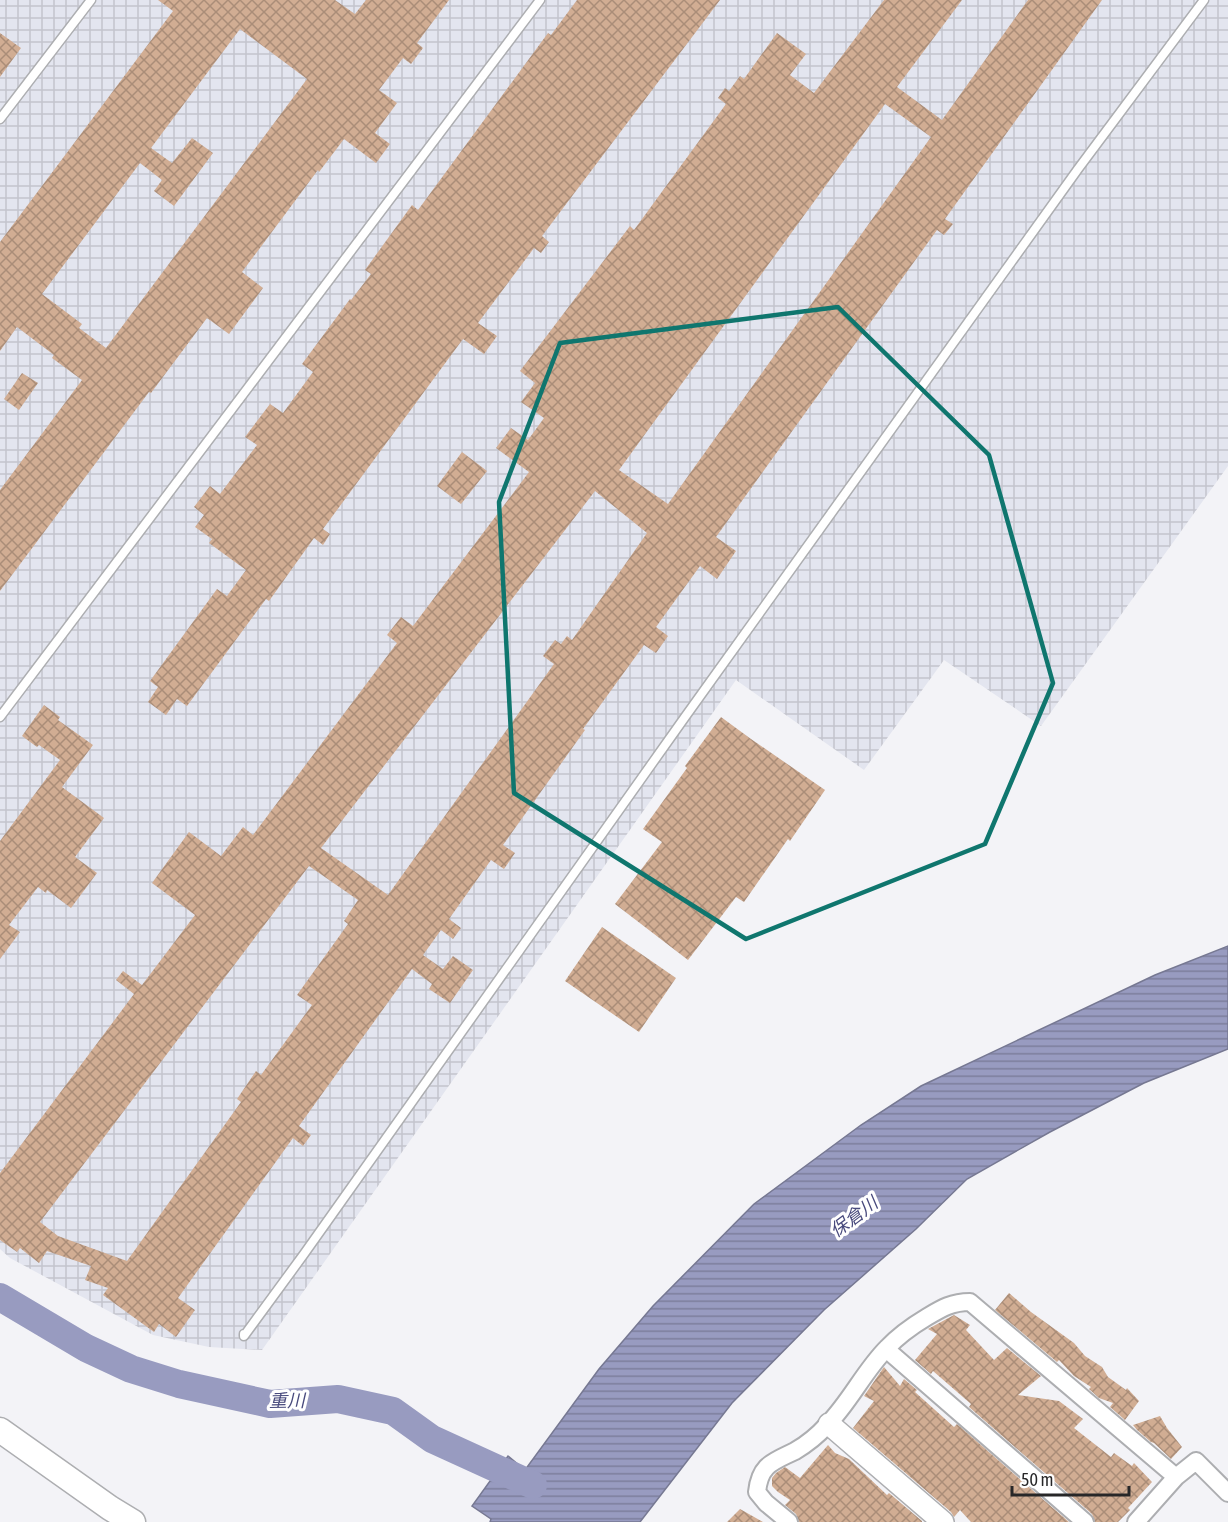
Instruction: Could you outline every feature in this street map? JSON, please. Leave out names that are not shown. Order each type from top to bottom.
[{"type":"main road","points":[[0,1430],[133,1522]]},
{"type":"street","points":[[789,1522],[766,1503],[758,1492],[759,1479],[766,1467],[809,1442],[829,1424],[886,1349],[906,1330],[941,1308],[957,1302],[970,1302],[1176,1477]]},
{"type":"street","points":[[886,1349],[1085,1522]]},
{"type":"street","points":[[829,1424],[943,1522]]},
{"type":"street","points":[[1136,1522],[1176,1477],[1196,1461],[1228,1493]]},
{"type":"lane","points":[[0,119],[91,0]]},
{"type":"lane","points":[[0,717],[540,0]]},
{"type":"lane","points":[[244,1334],[244,1336],[304,1254],[664,746],[1078,169],[1204,0]]},
{"type":"highlighted area","points":[[838,307],[989,455],[1053,683],[985,844],[746,939],[514,793],[499,502],[560,343]]},
{"type":"shaded area","points":[[0,0],[1228,0],[1228,466],[1041,726],[944,660],[864,770],[736,680],[262,1350],[209,1347],[153,1335],[10,1258],[0,1249]]},
{"type":"water","name":"保倉川","points":[[1228,946],[1228,1049],[1144,1083],[967,1179],[916,1229],[824,1310],[732,1403],[640,1522],[490,1522],[491,1519],[472,1506],[508,1456],[525,1470],[599,1369],[653,1306],[754,1204],[861,1125],[921,1086],[1155,975]]},
{"type":"building","points":[[158,0],[335,0],[355,14],[366,0],[449,0],[417,43],[423,48],[411,64],[403,58],[379,90],[397,103],[375,133],[390,144],[376,163],[344,139],[242,272],[263,288],[229,334],[207,318],[0,591],[0,490],[82,380],[52,358],[54,355],[17,327],[0,351],[0,242],[173,11]],"holes":[[[240,29],[307,79],[106,348],[79,328],[82,324],[42,294],[140,163],[162,180],[154,191],[174,206],[213,153],[192,138],[172,163],[151,148]]]},
{"type":"building","points":[[577,0],[720,0],[542,236],[549,242],[541,253],[534,248],[478,323],[497,336],[484,354],[463,339],[323,529],[330,534],[323,545],[314,538],[269,601],[266,599],[187,706],[177,699],[166,715],[148,702],[158,687],[150,681],[217,589],[227,596],[246,570],[209,543],[212,539],[195,527],[204,515],[194,507],[210,486],[220,494],[257,445],[245,437],[270,404],[283,413],[313,372],[302,364],[371,274],[365,270],[412,205],[418,210],[548,33],[551,35]]},
{"type":"building","points":[[884,0],[962,0],[897,87],[942,120],[1028,0],[1102,0],[945,219],[953,224],[944,235],[937,230],[716,537],[736,551],[717,579],[700,566],[656,627],[668,636],[656,653],[644,645],[503,845],[515,853],[504,869],[491,860],[449,919],[461,928],[453,939],[441,930],[423,955],[443,969],[453,956],[473,970],[450,1003],[429,989],[432,984],[412,969],[299,1126],[311,1135],[303,1146],[293,1138],[178,1298],[195,1310],[176,1337],[159,1324],[154,1332],[103,1295],[108,1288],[85,1280],[91,1266],[47,1251],[39,1263],[20,1248],[17,1252],[0,1240],[0,1173],[134,994],[116,980],[123,971],[142,985],[195,915],[152,883],[189,832],[221,856],[243,827],[253,835],[397,643],[387,635],[401,617],[413,626],[529,472],[496,448],[511,428],[528,440],[544,418],[521,402],[535,383],[520,371],[630,226],[634,230],[726,104],[718,98],[725,88],[729,91],[740,76],[744,79],[777,33],[806,54],[790,75],[814,93]],"holes":[[[885,104],[931,137],[668,504],[619,470]],[[595,491],[647,533],[572,640],[567,636],[561,644],[555,640],[543,656],[554,664],[388,895],[321,848]],[[309,866],[358,900],[344,921],[348,924],[297,995],[312,1005],[261,1075],[256,1071],[237,1099],[241,1102],[127,1261],[58,1236],[40,1222]]]},
{"type":"building","points":[[0,33],[21,48],[0,77]]},
{"type":"building","points":[[22,373],[38,383],[19,410],[4,399]]},
{"type":"building","points":[[462,452],[487,471],[461,504],[437,486]]},
{"type":"building","points":[[44,705],[60,717],[58,720],[93,745],[62,787],[104,818],[75,857],[97,873],[71,908],[47,890],[46,893],[38,887],[9,925],[20,932],[0,959],[0,841],[60,760],[22,736]]},
{"type":"building","points":[[721,717],[825,790],[744,902],[736,897],[688,960],[615,904],[662,842],[643,829]]},
{"type":"building","points":[[602,927],[676,978],[639,1032],[565,981]]},
{"type":"building","points":[[1009,1293],[1074,1343],[1085,1356],[1102,1367],[1108,1377],[1126,1390],[1127,1388],[1139,1401],[1125,1420],[1110,1407],[1113,1403],[1099,1398],[1089,1389],[1091,1387],[1074,1376],[1059,1360],[1057,1362],[995,1310]]},
{"type":"building","points":[[954,1315],[970,1325],[966,1330],[994,1360],[1007,1348],[1041,1376],[1018,1395],[1059,1401],[1083,1419],[1074,1428],[1111,1457],[1114,1453],[1132,1466],[1134,1463],[1152,1482],[1118,1522],[1095,1522],[1092,1514],[969,1407],[971,1404],[933,1371],[931,1374],[915,1360],[937,1334],[928,1329]]},
{"type":"building","points":[[884,1367],[900,1386],[904,1379],[954,1427],[957,1424],[1069,1522],[971,1522],[960,1510],[954,1517],[853,1428],[874,1401],[864,1396]]},
{"type":"building","points":[[1160,1416],[1182,1447],[1171,1459],[1133,1425]]},
{"type":"building","points":[[828,1445],[835,1453],[849,1459],[887,1495],[889,1493],[922,1522],[799,1522],[796,1514],[785,1505],[790,1500],[772,1486],[772,1478],[785,1467],[800,1478]]},
{"type":"building","points":[[740,1509],[763,1522],[727,1522]]},
{"type":"waterway","name":"重川","points":[[0,1297],[86,1348],[131,1369],[179,1384],[270,1404],[338,1399],[393,1411],[432,1439],[533,1485]]}]
